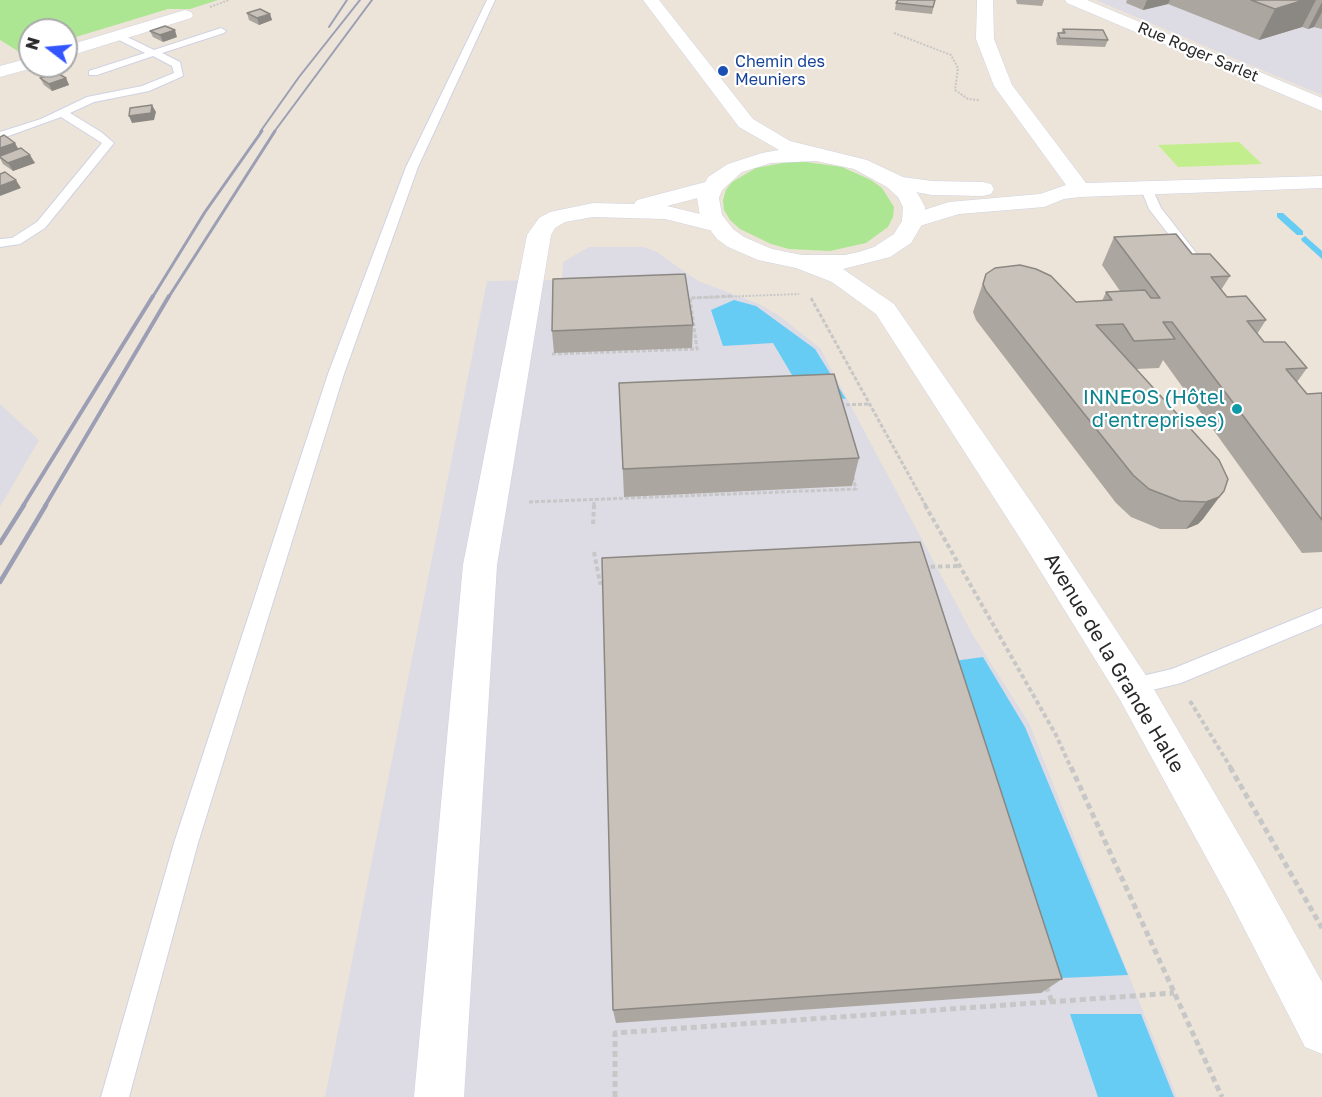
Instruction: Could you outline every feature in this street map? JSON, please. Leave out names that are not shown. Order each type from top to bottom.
[{"type":"street","points":[[651,0],[746,123],[774,141],[816,155],[860,164],[895,182],[907,194],[914,207],[914,221],[903,238],[882,252],[845,262],[802,262],[750,249],[736,242],[717,225],[708,207],[708,198],[713,187],[724,174],[769,157],[816,155]]},
{"type":"street","points":[[985,0],[985,39],[1002,86],[1013,100],[1069,192]]},
{"type":"street","name":"Rue Roger Sarlet","points":[[1073,0],[1322,105]]},
{"type":"street","points":[[78,48],[185,15]]},
{"type":"street","points":[[0,72],[18,67]]},
{"type":"street","points":[[735,168],[747,150],[746,123]]},
{"type":"street","points":[[895,182],[938,189],[1035,189],[1069,192],[1322,182]]},
{"type":"street","points":[[622,209],[659,202],[713,187]]},
{"type":"street","points":[[914,221],[957,207],[1044,200],[1069,192]]},
{"type":"street","points":[[439,1097],[480,565],[539,235],[547,223],[558,217],[594,210],[665,212],[717,225]]},
{"type":"street","name":"Avenue de la Grande Halle","points":[[882,252],[877,264],[877,272],[885,309]]},
{"type":"street","name":"Avenue de la Grande Halle","points":[[802,262],[841,277],[885,309],[1037,537],[1132,686],[1244,884],[1322,1030]]},
{"type":"lane","points":[[115,1097],[186,843],[336,374],[412,167],[490,0]]},
{"type":"lane","points":[[93,73],[221,31]]},
{"type":"lane","points":[[0,136],[92,99],[145,89],[179,74],[177,64],[118,36]]},
{"type":"lane","points":[[0,243],[15,241],[41,225],[108,143],[62,113]]},
{"type":"lane","points":[[1147,189],[1155,209],[1203,269]]},
{"type":"lane","points":[[1132,686],[1173,677],[1322,616]]},
{"type":"path","points":[[894,33],[951,55],[958,68],[955,90],[960,94],[982,101],[1013,100]]},
{"type":"path","points":[[799,288],[808,294],[1056,735],[1222,1097]]},
{"type":"path","points":[[550,354],[696,349],[690,298],[808,294]]},
{"type":"path","points":[[834,406],[870,404]]},
{"type":"path","points":[[528,502],[856,489],[851,468]]},
{"type":"path","points":[[593,524],[594,500]]},
{"type":"path","points":[[594,552],[600,583],[612,583]]},
{"type":"path","points":[[916,567],[959,566]]},
{"type":"path","points":[[1173,677],[1209,729],[1322,928]]},
{"type":"path","points":[[1044,979],[1052,1002]]},
{"type":"path","points":[[615,1097],[615,1034],[1174,993]]},
{"type":"shaded area","points":[[1096,0],[1322,0],[1322,95],[1250,65]]},
{"type":"shaded area","points":[[589,247],[644,247],[655,251],[698,281],[759,304],[778,315],[820,348],[974,637],[1029,723],[1177,1097],[325,1097],[487,281],[562,280],[563,262]]},
{"type":"shaded area","points":[[0,404],[39,440],[0,507]]},
{"type":"green space","points":[[0,0],[218,0],[190,9],[168,9],[78,36],[78,18],[18,18],[18,51],[0,40]]},
{"type":"green space","points":[[1239,142],[1262,164],[1178,167],[1158,145]]},
{"type":"green space","points":[[788,162],[842,167],[871,180],[882,188],[894,207],[893,217],[888,227],[866,243],[830,251],[789,249],[771,244],[740,229],[730,220],[724,210],[723,200],[726,190],[732,182],[756,168]]},
{"type":"water","points":[[734,300],[756,306],[815,349],[846,399],[795,393],[792,375],[773,343],[723,346],[711,310]]},
{"type":"water","points":[[983,657],[1025,727],[1128,975],[1062,978],[954,661]]},
{"type":"water","points":[[1070,1014],[1141,1014],[1174,1097],[1098,1097]]},
{"type":"building","points":[[898,0],[935,0],[933,7],[896,3]]},
{"type":"building","points":[[1251,0],[1304,0],[1275,9]]},
{"type":"building","points":[[260,9],[270,14],[257,18],[247,13]]},
{"type":"building","points":[[165,26],[175,30],[160,35],[150,31]]},
{"type":"building","points":[[1063,29],[1103,30],[1108,40],[1060,38],[1058,33],[1065,33]]},
{"type":"building","points":[[40,78],[66,78],[49,84]]},
{"type":"building","points":[[152,105],[151,113],[129,116],[130,108]]},
{"type":"building","points":[[4,135],[15,143],[0,148],[0,137]]},
{"type":"building","points":[[21,148],[30,155],[8,163],[0,157],[0,156]]},
{"type":"building","points":[[5,172],[16,180],[0,186],[0,174]]},
{"type":"building","points":[[1176,234],[1192,254],[1210,254],[1230,276],[1211,277],[1227,297],[1246,296],[1266,320],[1247,321],[1264,342],[1285,342],[1307,368],[1286,369],[1307,394],[1322,393],[1322,520],[1172,322],[1163,322],[1175,339],[1134,341],[1123,324],[1096,325],[1219,460],[1228,479],[1219,497],[1206,502],[1180,501],[1149,489],[1133,475],[986,291],[983,284],[986,274],[995,268],[1020,265],[1051,276],[1076,302],[1112,300],[1106,292],[1145,290],[1151,298],[1160,298],[1114,237]]},
{"type":"building","points":[[685,274],[693,325],[552,331],[553,279]]},
{"type":"building","points":[[834,374],[859,458],[623,469],[619,383]]},
{"type":"building","points":[[920,542],[1062,979],[613,1010],[602,558]]},
{"type":"waterway","points":[[1280,215],[1300,233]]},
{"type":"waterway","points":[[1305,239],[1322,256]]},
{"type":"railway","points":[[329,27],[347,0]]},
{"type":"railway","points":[[260,132],[299,77],[360,0]]},
{"type":"railway","points":[[274,132],[372,0]]},
{"type":"railway","points":[[152,298],[205,212],[262,131]]},
{"type":"railway","points":[[168,298],[275,131]]},
{"type":"railway","points":[[23,506],[153,296]]},
{"type":"railway","points":[[45,506],[169,296]]},
{"type":"railway","points":[[0,543],[24,505]]},
{"type":"railway","points":[[0,582],[46,505]]},
{"type":"place","name":"Chemin des Meuniers","points":[[723,71]]},
{"type":"place","name":"INNEOS (Hôtel d'entreprises)","points":[[1237,409]]}]
